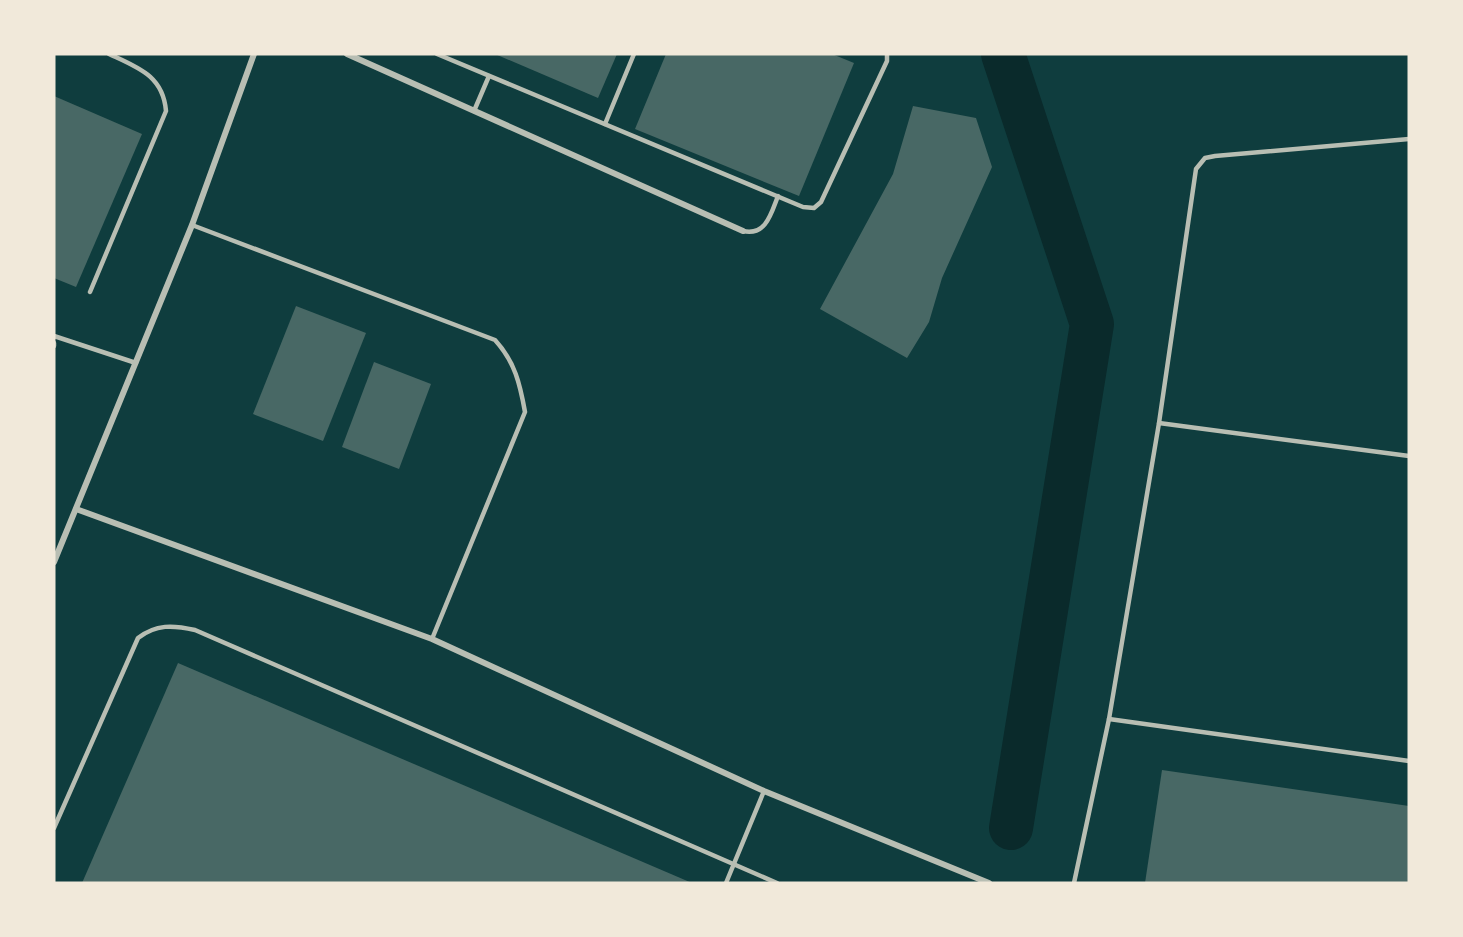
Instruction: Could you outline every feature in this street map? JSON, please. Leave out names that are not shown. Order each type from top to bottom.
[{"type":"street","points":[[54,562],[192,225],[254,54]]},
{"type":"street","points":[[347,54],[743,231]]},
{"type":"street","points":[[76,509],[432,639],[764,790],[988,883]]},
{"type":"lane","points":[[90,292],[166,111],[165,93],[153,78],[111,54]]},
{"type":"lane","points":[[437,54],[778,196],[814,208],[821,202],[887,61],[887,54]]},
{"type":"lane","points":[[605,124],[634,54]]},
{"type":"lane","points":[[474,111],[489,76]]},
{"type":"lane","points":[[1074,883],[1109,719],[1160,423],[1196,169],[1199,163],[1215,156],[1409,139]]},
{"type":"lane","points":[[743,231],[758,231],[764,227],[778,196]]},
{"type":"lane","points":[[192,225],[495,340],[508,354],[519,380],[525,412],[432,639]]},
{"type":"lane","points":[[54,336],[136,363]]},
{"type":"lane","points":[[1160,423],[1409,456]]},
{"type":"lane","points":[[54,828],[138,638],[157,627],[174,625],[195,630],[777,883]]},
{"type":"lane","points":[[1109,719],[1409,761]]},
{"type":"lane","points":[[726,883],[764,790]]},
{"type":"building","points":[[495,54],[617,54],[598,98]]},
{"type":"building","points":[[666,54],[832,54],[854,63],[799,196],[635,129]]},
{"type":"building","points":[[54,96],[142,134],[76,287],[54,278]]},
{"type":"building","points":[[913,106],[976,118],[992,167],[942,278],[929,322],[907,358],[820,309],[893,174]]},
{"type":"building","points":[[296,306],[366,333],[323,441],[253,414]]},
{"type":"building","points":[[374,362],[431,384],[399,469],[342,447]]},
{"type":"building","points":[[178,663],[692,883],[82,883]]},
{"type":"building","points":[[1162,770],[1409,806],[1409,883],[1145,883]]},
{"type":"waterway","points":[[1003,54],[1092,324],[1011,828]]}]
